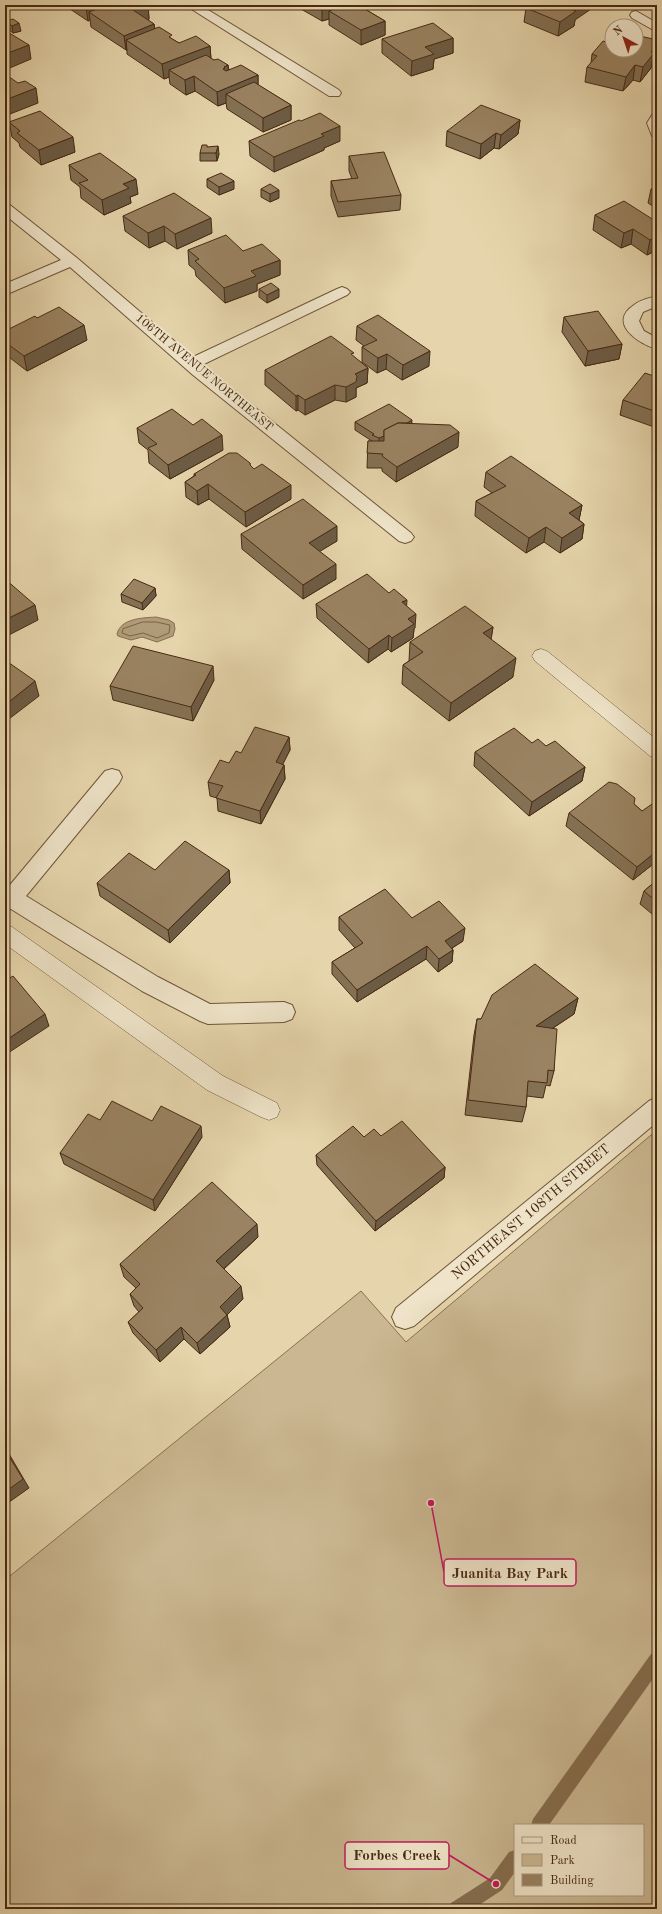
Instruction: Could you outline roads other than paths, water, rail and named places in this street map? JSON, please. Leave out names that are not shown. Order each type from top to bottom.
[{"type":"street","points":[[192,5],[334,93]]},
{"type":"street","points":[[636,15],[657,28]]},
{"type":"street","points":[[657,118],[654,123],[657,133]]},
{"type":"street","name":"106TH AVENUE NORTHEAST","points":[[5,208],[72,261],[191,364],[404,537]]},
{"type":"street","points":[[5,290],[72,261]]},
{"type":"street","points":[[191,364],[342,292]]},
{"type":"street","points":[[657,301],[639,307],[632,314],[630,322],[633,330],[640,337],[657,344]]},
{"type":"street","points":[[112,777],[8,900],[150,984],[208,1014],[284,1012]]},
{"type":"street","name":"NORTHEAST 108TH STREET","points":[[405,1317],[657,1108]]},
{"type":"lane","points":[[541,656],[657,751]]},
{"type":"lane","points":[[5,933],[215,1083],[269,1110]]},
{"type":"water","points":[[156,617],[169,620],[174,623],[175,629],[173,636],[157,642],[142,637],[131,640],[118,636],[117,634],[119,629],[128,622]]},
{"type":"waterway","points":[[540,1824],[657,1660]]},
{"type":"waterway","points":[[457,1909],[496,1884],[514,1859]]},
{"type":"place","name":"Juanita Bay Park","points":[[431,1503]]},
{"type":"place","name":"Forbes Creek","points":[[496,1884]]}]
